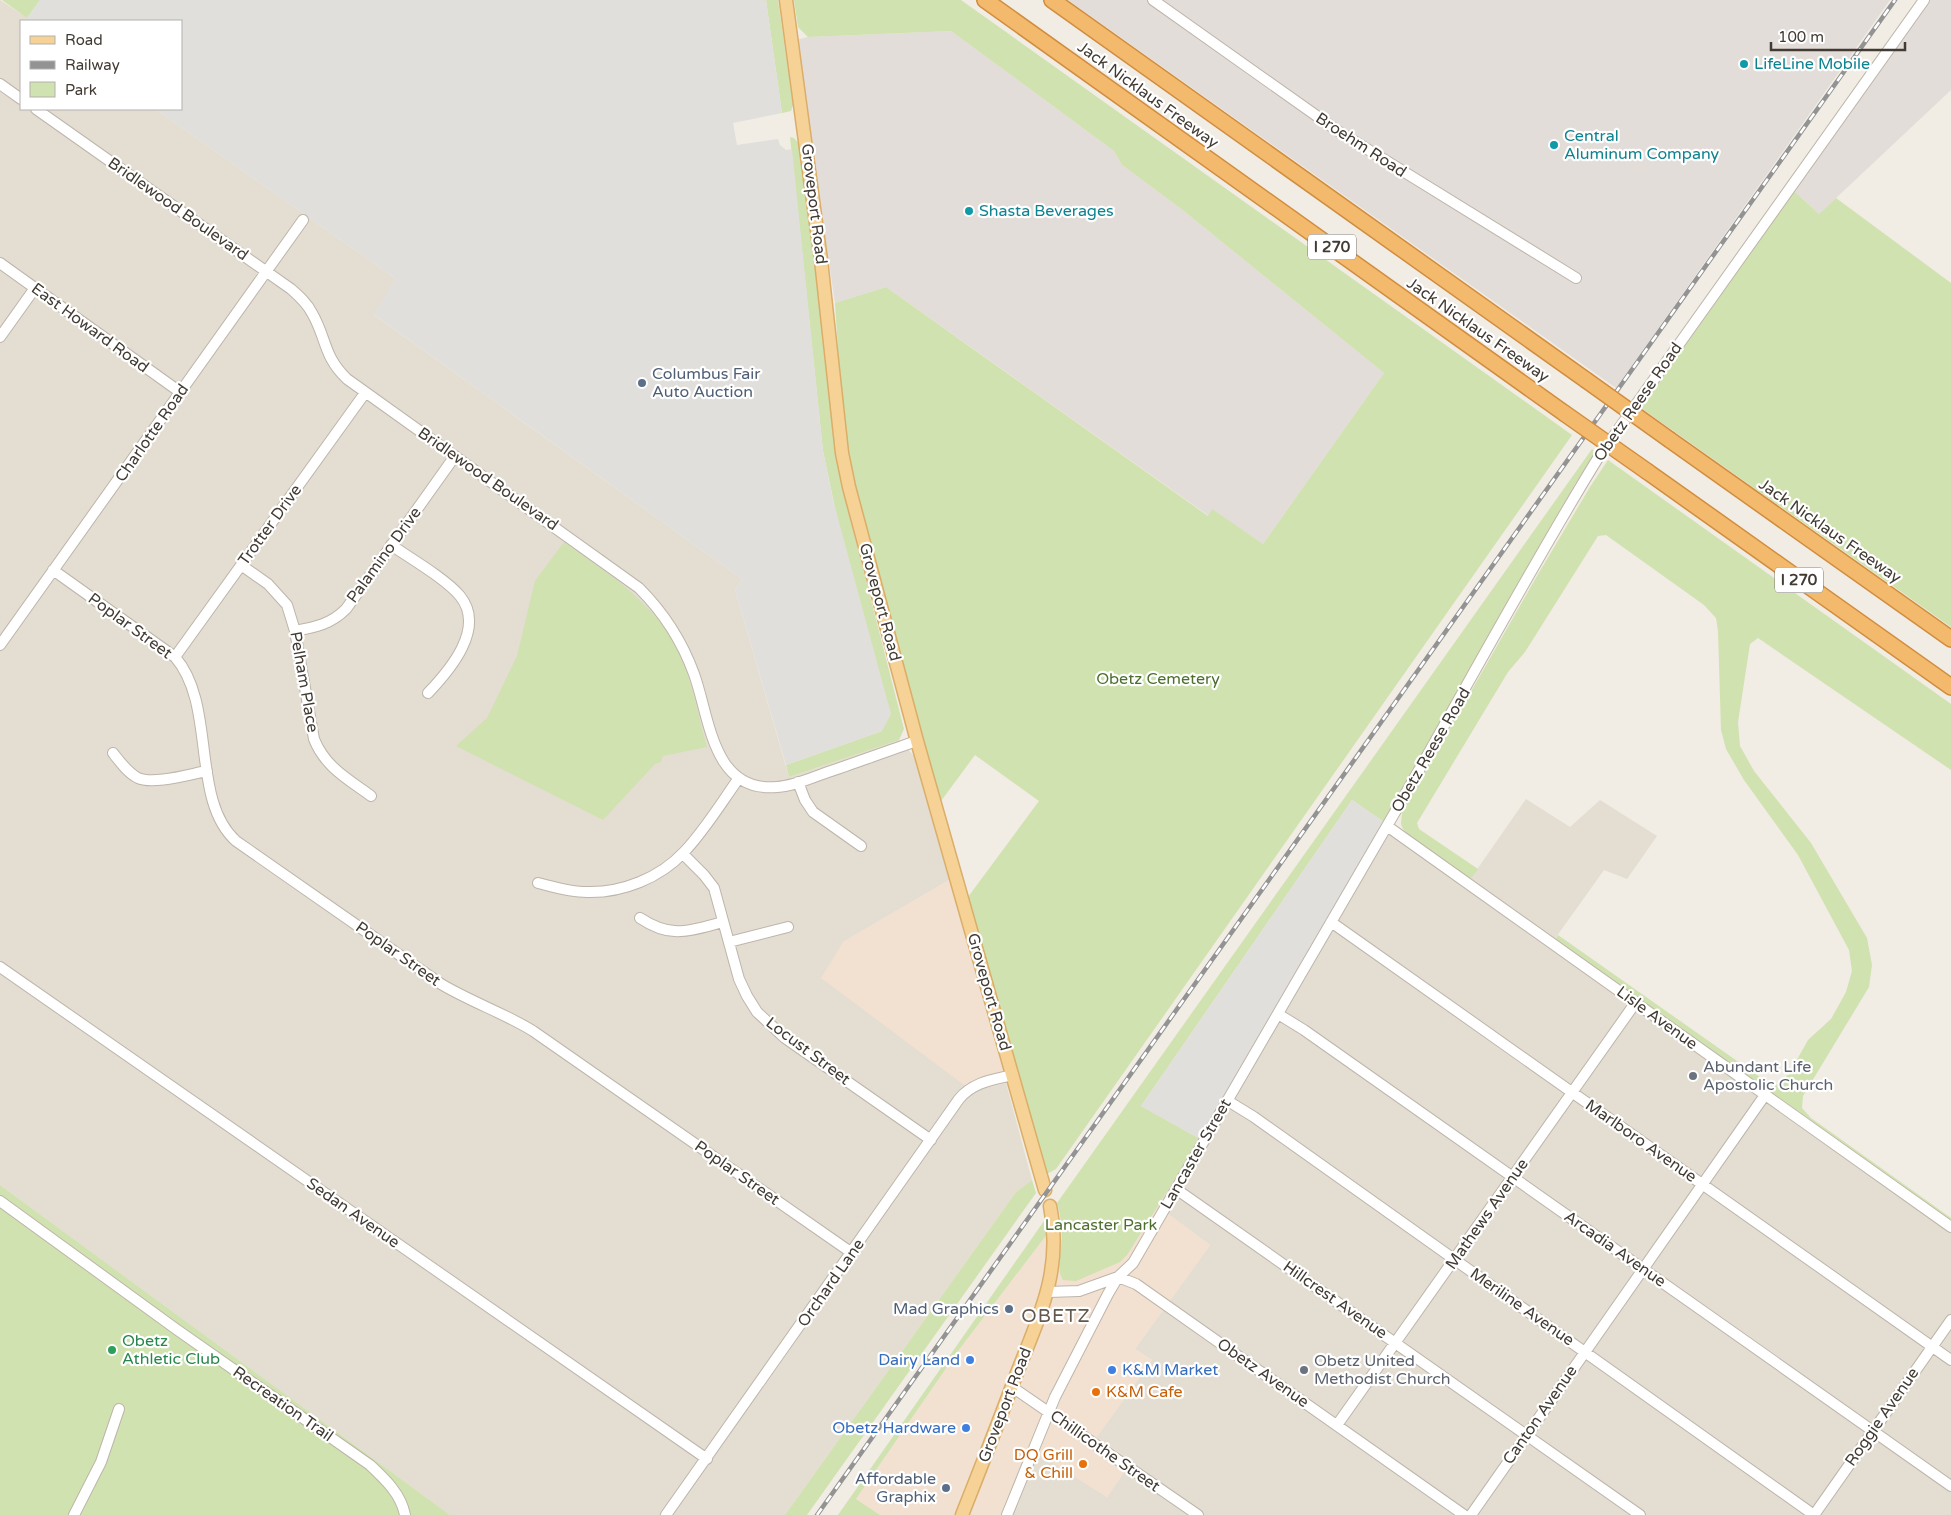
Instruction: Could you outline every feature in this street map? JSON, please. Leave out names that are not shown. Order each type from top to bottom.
[{"type":"highway","name":"Jack Nicklaus Freeway","points":[[985,0],[1951,687]]},
{"type":"highway","name":"Jack Nicklaus Freeway","points":[[1052,0],[1951,639]]},
{"type":"main road","name":"Groveport Road","points":[[786,0],[821,260],[842,453],[866,553],[917,740],[1045,1190]]},
{"type":"main road","name":"Groveport Road","points":[[962,1515],[1048,1292],[1055,1243],[1054,1223],[1050,1206]]},
{"type":"street","name":"Broehm Road","points":[[1153,0],[1338,131],[1576,278]]},
{"type":"street","name":"Obetz Reese Road","points":[[1387,826],[1561,519],[1598,458],[1924,0]]},
{"type":"street","points":[[0,84],[20,97]]},
{"type":"street","name":"Bridlewood Boulevard","points":[[37,110],[304,300],[320,328],[330,361],[346,380],[622,574],[654,603],[675,632],[694,674],[718,754],[730,771],[739,778],[750,784],[776,787],[798,782],[917,740]]},
{"type":"street","name":"Charlotte Road","points":[[0,645],[303,220]]},
{"type":"street","name":"East Howard Road","points":[[0,263],[180,392]]},
{"type":"street","points":[[0,337],[35,288]]},
{"type":"street","name":"Trotter Drive","points":[[175,658],[365,393]]},
{"type":"street","name":"Palamino Drive","points":[[295,631],[324,625],[339,615],[455,456]]},
{"type":"street","points":[[391,545],[452,588],[464,602],[468,612],[469,620],[466,639],[448,672],[428,693]]},
{"type":"street","name":"Pelham Place","points":[[241,565],[268,584],[282,598],[290,613],[295,631],[314,739],[318,749],[331,767],[371,796]]},
{"type":"street","name":"Poplar Street","points":[[53,570],[175,658],[187,674],[191,685],[214,802],[221,824],[236,841],[441,984],[462,996],[519,1022],[533,1031],[852,1253]]},
{"type":"street","points":[[113,753],[127,770],[138,778],[150,780],[207,771]]},
{"type":"street","points":[[538,883],[585,892],[619,889],[646,879],[683,854],[739,778]]},
{"type":"street","points":[[798,782],[805,800],[813,812],[861,846]]},
{"type":"street","name":"Lancaster Street","points":[[1011,1513],[1049,1412],[1118,1277],[1132,1263],[1387,826]]},
{"type":"street","name":"Lisle Avenue","points":[[1387,826],[1951,1227]]},
{"type":"street","name":"Locust Street","points":[[683,854],[714,888],[739,979],[757,1012],[785,1038],[931,1140]]},
{"type":"street","points":[[640,918],[662,930],[675,932],[688,931],[723,922]]},
{"type":"street","name":"Marlboro Avenue","points":[[1330,922],[1951,1360]]},
{"type":"street","points":[[728,942],[788,927]]},
{"type":"street","name":"Sedan Avenue","points":[[0,966],[707,1459]]},
{"type":"street","name":"Mathews Avenue","points":[[1337,1425],[1636,1002]]},
{"type":"street","name":"Arcadia Avenue","points":[[1278,1014],[1304,1030],[1951,1486]]},
{"type":"street","name":"Orchard Lane","points":[[666,1515],[967,1090],[977,1084],[1013,1075]]},
{"type":"street","name":"Canton Avenue","points":[[1471,1515],[1525,1435],[1765,1095]]},
{"type":"street","name":"Meriline Avenue","points":[[1228,1100],[1814,1515]]},
{"type":"street","name":"Hillcrest Avenue","points":[[1176,1189],[1640,1515]]},
{"type":"street","name":"Recreation Trail","points":[[0,1201],[176,1329],[370,1465],[392,1487],[403,1506],[405,1515]]},
{"type":"street","points":[[1048,1292],[1079,1291],[1118,1277]]},
{"type":"street","name":"Obetz Avenue","points":[[1118,1277],[1136,1284],[1464,1515]]},
{"type":"street","name":"Roggie Avenue","points":[[1814,1515],[1951,1320]]},
{"type":"street","name":"Chillicothe Street","points":[[1012,1387],[1198,1515]]},
{"type":"street","points":[[74,1515],[101,1462],[119,1409]]},
{"type":"shaded area","points":[[0,0],[30,20],[20,20],[20,110],[156,110],[396,279],[374,315],[742,579],[735,590],[789,777],[899,740],[914,756],[949,880],[843,942],[972,1091],[1006,1083],[1032,1180],[1016,1192],[785,1515],[450,1515],[0,1185]]},
{"type":"shaded area","name":"Columbus Fair Auto Auction","points":[[40,0],[766,0],[782,113],[733,123],[737,145],[778,139],[780,145],[786,150],[792,149],[823,451],[833,500],[891,714],[882,731],[786,765],[735,590],[742,579],[373,314],[396,279],[156,110],[182,110],[182,20],[30,20],[27,18]]},
{"type":"shaded area","points":[[1068,0],[1890,0],[1616,388]]},
{"type":"shaded area","points":[[1930,0],[1951,0],[1951,90],[1819,214],[1794,191]]},
{"type":"shaded area","points":[[951,31],[1114,151],[1122,165],[1180,208],[1384,373],[1263,544],[1212,510],[1209,516],[886,287],[835,303],[796,40],[808,37]]},
{"type":"shaded area","points":[[1526,799],[1570,827],[1600,800],[1657,836],[1627,879],[1604,870],[1554,940],[1951,1223],[1951,1515],[1001,1515],[1027,1446],[1107,1497],[1131,1462],[1096,1438],[1152,1360],[1135,1349],[1210,1245],[1160,1208],[1384,822],[1469,881]]},
{"type":"shaded area","points":[[1352,800],[1384,822],[1200,1139],[1141,1106]]},
{"type":"shaded area","points":[[1384,822],[1160,1208],[1210,1245],[1135,1349],[1152,1360],[1097,1437],[1132,1461],[1107,1497],[1027,1447],[1001,1515],[880,1515],[856,1499],[958,1351],[1061,1216],[1141,1106]]},
{"type":"shaded area","points":[[961,873],[1020,1079],[972,1091],[821,978],[843,942]]},
{"type":"green space","points":[[2,0],[40,0],[27,18]]},
{"type":"green space","points":[[766,0],[778,0],[793,105],[791,111],[782,113]]},
{"type":"green space","name":"Obetz Cemetery","points":[[794,0],[961,0],[1572,435],[1056,1169],[1047,1174],[968,897],[1039,801],[975,755],[941,801],[855,490],[842,412],[835,303],[886,287],[1208,516],[1212,509],[1263,544],[1384,373],[1180,208],[1122,165],[1114,151],[951,31],[808,37],[798,27]]},
{"type":"green space","points":[[790,137],[794,138],[799,144],[842,482],[904,729],[899,740],[789,777],[786,765],[882,731],[823,451]]},
{"type":"green space","points":[[1794,191],[1819,214],[1836,198],[1951,283],[1951,627],[1641,408]]},
{"type":"green space","name":"Lancaster Park","points":[[1592,449],[1596,452],[1575,484],[1384,822],[1352,800],[1141,1106],[1200,1139],[1127,1255],[1120,1262],[1076,1281],[1063,1280],[1059,1270],[1062,1227],[1057,1203]]},
{"type":"green space","points":[[1608,460],[1951,704],[1951,770],[1758,638],[1750,644],[1738,722],[1740,746],[1754,771],[1811,843],[1867,938],[1872,965],[1869,987],[1803,1096],[1802,1108],[1811,1118],[1951,1218],[1951,1223],[1554,941],[1558,935],[1774,1087],[1789,1074],[1808,1040],[1831,1019],[1846,992],[1852,971],[1849,950],[1798,855],[1744,780],[1726,749],[1721,730],[1718,631],[1716,618],[1704,605],[1606,535],[1598,536],[1525,652],[1508,672],[1417,823],[1419,829],[1478,869],[1469,881],[1420,846],[1404,830],[1401,824],[1402,812],[1537,576]]},
{"type":"green space","points":[[564,542],[636,596],[665,629],[677,648],[686,670],[707,747],[663,756],[661,762],[655,764],[603,820],[456,746],[487,718],[517,656],[535,581]]},
{"type":"green space","points":[[1032,1180],[1036,1193],[807,1515],[785,1515],[1016,1192]]},
{"type":"green space","name":"Obetz Athletic Club","points":[[0,1185],[450,1515],[0,1515]]},
{"type":"green space","points":[[1044,1221],[1048,1233],[958,1351],[856,1499],[880,1515],[838,1515]]},
{"type":"railway","points":[[817,1515],[1895,0]]},
{"type":"place","name":"LifeLine Mobile","points":[[1744,64]]},
{"type":"place","name":"Central Aluminum Company","points":[[1554,145]]},
{"type":"place","name":"Shasta Beverages","points":[[969,211]]},
{"type":"place","name":"Columbus Fair Auto Auction","points":[[642,383]]},
{"type":"place","name":"Abundant Life Apostolic Church","points":[[1693,1076]]},
{"type":"place","name":"Mad Graphics","points":[[1009,1309]]},
{"type":"place","name":"Obetz Athletic Club","points":[[112,1350]]},
{"type":"place","name":"Dairy Land","points":[[970,1360]]},
{"type":"place","name":"K&M Market","points":[[1112,1370]]},
{"type":"place","name":"Obetz United Methodist Church","points":[[1304,1370]]},
{"type":"place","name":"K&M Cafe","points":[[1096,1392]]},
{"type":"place","name":"Obetz Hardware","points":[[966,1428]]},
{"type":"place","name":"DQ Grill & Chill","points":[[1083,1464]]},
{"type":"place","name":"Affordable Graphix","points":[[946,1488]]},
{"type":"district","name":"OBETZ","points":[[1056,1316]]}]
